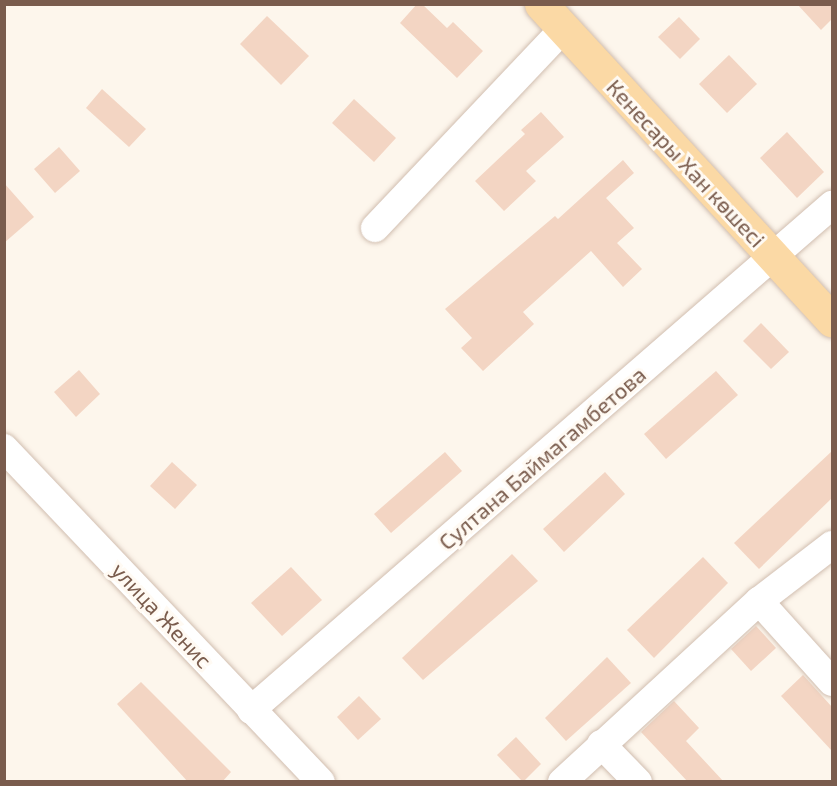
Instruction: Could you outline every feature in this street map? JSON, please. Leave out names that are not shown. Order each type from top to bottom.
[{"type":"main road","name":"Кенесары Хан көшесі","points":[[541,4],[832,320]]},
{"type":"street","points":[[375,228],[563,29]]},
{"type":"street","name":"Султана Баймагамбетова","points":[[251,710],[775,258],[832,206]]},
{"type":"street","name":"улица Женис","points":[[4,448],[321,782]]},
{"type":"street","points":[[561,782],[759,601],[832,545]]},
{"type":"street","points":[[759,601],[832,682]]},
{"type":"street","points":[[601,744],[638,782]]},
{"type":"building","points":[[417,4],[422,4],[447,28],[453,22],[483,51],[457,78],[400,23]]},
{"type":"building","points":[[797,4],[832,4],[832,19],[821,30]]},
{"type":"building","points":[[267,16],[309,56],[281,85],[240,44]]},
{"type":"building","points":[[679,17],[700,39],[680,59],[658,37]]},
{"type":"building","points":[[729,55],[757,84],[727,113],[699,84]]},
{"type":"building","points":[[102,89],[146,129],[129,147],[86,108]]},
{"type":"building","points":[[354,99],[396,138],[374,162],[332,123]]},
{"type":"building","points":[[541,112],[564,137],[526,171],[536,181],[504,211],[475,181],[525,134],[521,130]]},
{"type":"building","points":[[787,132],[824,172],[797,198],[760,158]]},
{"type":"building","points":[[59,147],[80,171],[55,193],[34,169]]},
{"type":"building","points":[[623,160],[634,173],[606,198],[634,228],[617,243],[642,269],[623,287],[591,251],[523,312],[534,324],[483,371],[461,348],[472,338],[445,309],[555,216],[558,219]]},
{"type":"building","points":[[4,183],[34,217],[4,243]]},
{"type":"building","points":[[761,323],[789,352],[771,369],[743,341]]},
{"type":"building","points":[[79,370],[100,394],[76,417],[54,392]]},
{"type":"building","points":[[716,371],[738,395],[666,459],[644,434]]},
{"type":"building","points":[[832,451],[832,498],[759,569],[734,543]]},
{"type":"building","points":[[445,452],[462,471],[391,533],[374,514]]},
{"type":"building","points":[[172,462],[197,485],[175,509],[150,486]]},
{"type":"building","points":[[605,472],[625,494],[564,552],[543,529]]},
{"type":"building","points":[[512,554],[538,581],[423,680],[402,658]]},
{"type":"building","points":[[703,557],[728,583],[654,658],[627,630]]},
{"type":"building","points":[[291,567],[322,600],[282,636],[251,603]]},
{"type":"building","points":[[756,626],[776,648],[751,671],[731,649]]},
{"type":"building","points":[[607,657],[631,683],[566,741],[545,718]]},
{"type":"building","points":[[803,675],[832,707],[832,751],[781,696]]},
{"type":"building","points":[[141,682],[231,772],[222,782],[188,782],[117,704]]},
{"type":"building","points":[[359,696],[381,719],[358,740],[337,717]]},
{"type":"building","points":[[674,701],[699,728],[686,741],[724,782],[688,782],[641,732]]},
{"type":"building","points":[[516,737],[541,764],[523,782],[497,755]]}]
